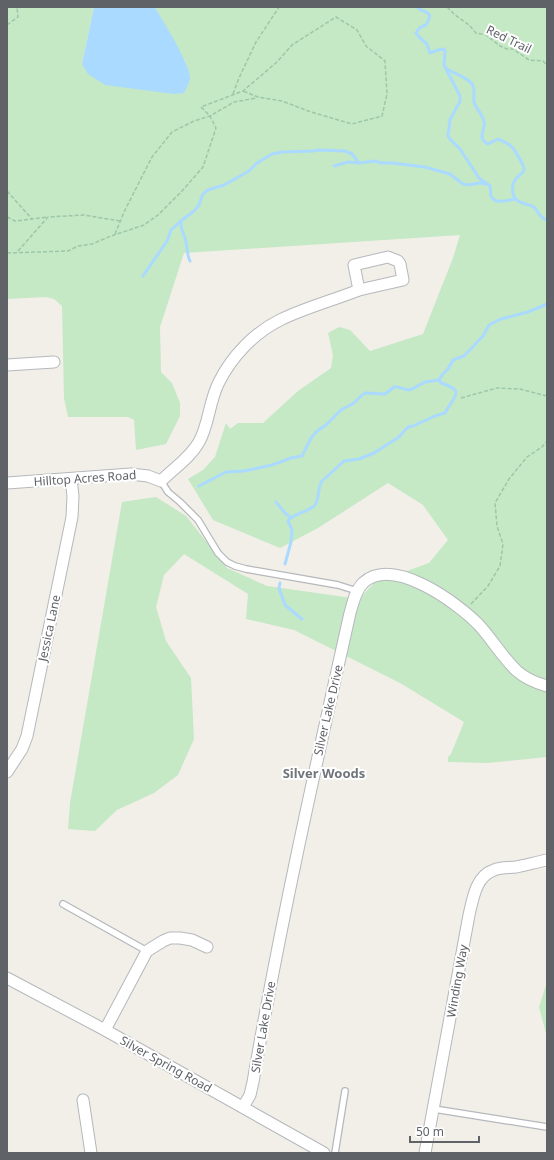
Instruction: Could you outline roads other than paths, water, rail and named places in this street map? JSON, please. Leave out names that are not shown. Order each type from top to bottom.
[{"type":"street","points":[[161,481],[188,457],[199,442],[203,433],[212,399],[219,382],[230,363],[245,345],[260,332],[279,320],[360,290]]},
{"type":"street","points":[[7,365],[54,362]]},
{"type":"street","name":"Hilltop Acres Road","points":[[7,483],[140,474],[161,481]]},
{"type":"street","name":"Jessica Lane","points":[[7,772],[22,749],[27,736],[72,517],[73,496],[71,479]]},
{"type":"street","name":"Silver Lake Drive","points":[[243,1107],[250,1095],[253,1082],[290,887],[350,613],[357,591],[366,580],[382,575],[401,577],[435,590],[464,611],[484,630],[516,670],[529,679],[547,686]]},
{"type":"street","name":"Winding Way","points":[[425,1153],[469,915],[472,901],[479,883],[483,877],[494,870],[547,860]]},
{"type":"street","points":[[105,1030],[147,951],[162,941],[170,938],[192,940],[207,947]]},
{"type":"street","name":"Silver Spring Road","points":[[7,978],[105,1030],[324,1153]]},
{"type":"street","points":[[83,1100],[91,1153]]},
{"type":"lane","points":[[161,481],[168,492],[198,520],[218,553],[227,562],[246,569],[338,585],[357,591]]},
{"type":"lane","points":[[63,904],[147,951]]},
{"type":"lane","points":[[335,1153],[345,1091]]},
{"type":"lane","points":[[434,1109],[547,1127]]},
{"type":"water","points":[[94,7],[155,7],[176,42],[189,71],[190,80],[184,93],[174,94],[105,85],[88,74],[82,64]]},
{"type":"waterway","points":[[418,7],[429,14],[429,18],[426,25],[422,26],[416,33],[427,44],[430,53],[444,49],[444,65],[460,96],[460,101],[450,120],[448,136],[460,149],[479,178],[490,186],[493,199],[498,201],[515,199]]},
{"type":"waterway","points":[[447,69],[472,83],[474,90],[474,102],[484,122],[482,137],[484,142],[488,144],[498,139],[506,143],[511,146],[521,161],[524,170],[523,173],[514,181],[514,196],[520,202],[534,207],[539,215],[547,220]]},
{"type":"waterway","points":[[143,276],[167,241],[171,230],[194,211],[199,205],[204,193],[208,190],[224,185],[249,171],[257,163],[272,154],[318,150],[345,151],[352,154],[359,163]]},
{"type":"waterway","points":[[334,166],[348,162],[359,163],[375,161],[381,163],[425,167],[450,174],[463,184],[487,184]]},
{"type":"waterway","points":[[181,222],[181,228],[186,241],[190,261]]},
{"type":"waterway","points":[[439,380],[453,360],[464,356],[483,336],[489,325],[501,319],[528,312],[547,304]]},
{"type":"waterway","points":[[199,486],[226,472],[244,471],[272,465],[291,458],[302,456],[311,438],[317,431],[326,425],[341,410],[354,403],[365,393],[385,394],[394,387],[409,390],[425,382],[439,380],[441,383],[454,389],[456,395],[445,413],[408,427],[399,437],[374,453],[359,459],[344,461],[322,481],[315,505],[309,510],[294,516],[288,521],[292,530],[291,542],[285,564]]},
{"type":"waterway","points":[[276,502],[290,517]]},
{"type":"waterway","points":[[280,583],[279,588],[285,605],[302,619]]},
{"type":"district","name":"Silver Woods","points":[[324,773]]}]
